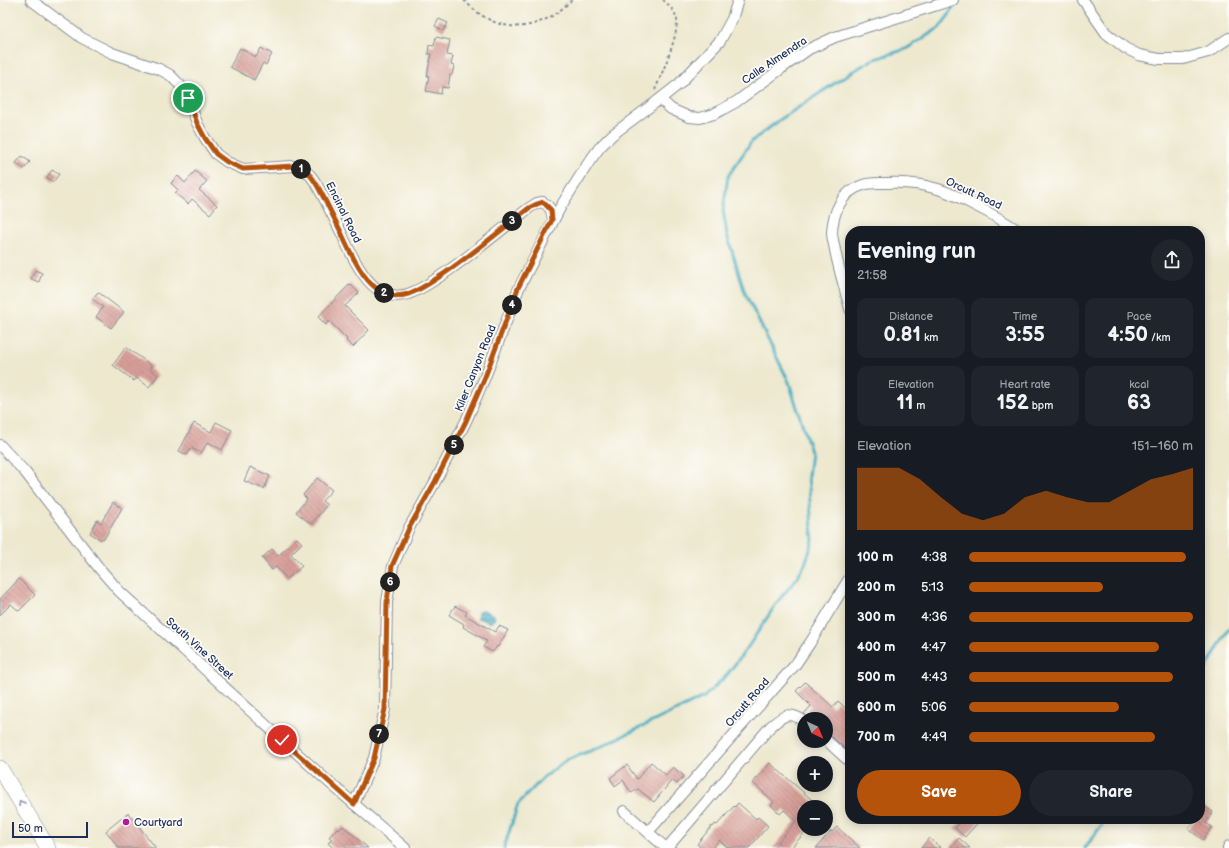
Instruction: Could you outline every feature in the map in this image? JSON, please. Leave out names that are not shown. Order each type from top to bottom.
[{"type":"highway","points":[[0,768],[48,848]]},
{"type":"street","name":"Encinal Road","points":[[31,0],[82,38],[112,53],[160,69],[170,75],[181,86],[188,98],[197,123],[205,138],[216,154],[227,162],[243,169],[297,166],[307,172],[316,183],[360,270],[372,284],[385,294],[394,297],[407,295],[418,290],[458,264],[529,208],[537,204],[543,202],[547,205],[551,210],[552,220]]},
{"type":"street","name":"Kiler Canyon Road","points":[[354,804],[374,758],[385,709],[387,602],[392,566],[409,528],[435,482],[466,421],[485,377],[518,288],[552,220],[600,147],[612,135],[679,84],[720,41],[732,19],[738,0]]},
{"type":"street","points":[[1083,0],[1106,33],[1125,48],[1139,55],[1159,59],[1183,59],[1208,52],[1229,38]]},
{"type":"street","name":"Calle Almendra","points":[[660,99],[670,109],[689,117],[700,118],[714,114],[736,102],[809,49],[835,37],[951,1]]},
{"type":"street","name":"Orcutt Road","points":[[845,290],[836,257],[832,234],[833,224],[840,202],[850,191],[863,185],[872,183],[898,182],[917,184],[939,189],[958,197],[1012,226]]},
{"type":"street","name":"South Vine Street","points":[[0,445],[25,472],[99,568],[119,591],[323,777],[405,848]]},
{"type":"street","name":"Orcutt Road","points":[[648,832],[795,665],[845,585]]},
{"type":"street","points":[[624,811],[666,848],[770,727],[780,719],[790,714],[797,716]]},
{"type":"street","points":[[833,746],[845,757]]},
{"type":"path","points":[[464,0],[490,21],[514,27],[525,27],[538,23],[552,16],[572,0]]},
{"type":"path","points":[[648,108],[677,32],[677,19],[672,9],[663,0]]},
{"type":"water","points":[[483,610],[494,615],[495,619],[491,623],[477,618],[478,612]]},
{"type":"building","points":[[439,19],[448,23],[443,31],[435,26]]},
{"type":"building","points":[[436,37],[450,40],[447,55],[453,56],[451,65],[454,66],[452,75],[450,75],[448,88],[442,87],[441,94],[426,91],[431,54],[428,54],[429,45],[434,46]]},
{"type":"building","points":[[240,48],[256,57],[261,48],[272,54],[266,65],[263,63],[254,80],[230,67]]},
{"type":"building","points":[[22,156],[30,162],[24,169],[16,163]]},
{"type":"building","points":[[52,170],[59,174],[53,182],[47,177]]},
{"type":"building","points":[[195,171],[207,181],[199,190],[217,205],[210,214],[192,199],[188,204],[175,193],[178,190],[171,183],[178,176],[185,183]]},
{"type":"building","points":[[35,270],[42,273],[39,282],[31,279]]},
{"type":"building","points":[[350,284],[359,293],[345,306],[369,330],[353,347],[329,321],[326,325],[318,317]]},
{"type":"building","points":[[98,292],[124,312],[111,328],[96,317],[103,307],[92,299]]},
{"type":"building","points":[[126,347],[152,366],[150,369],[158,375],[149,387],[137,378],[134,381],[113,365]]},
{"type":"building","points":[[216,422],[232,430],[222,450],[208,442],[201,453],[191,448],[187,455],[179,451],[194,423],[211,432]]},
{"type":"building","points":[[250,467],[270,476],[264,489],[244,481]]},
{"type":"building","points":[[317,478],[332,490],[322,501],[327,505],[311,524],[296,512],[307,499],[303,495]]},
{"type":"building","points":[[113,502],[122,508],[104,539],[102,538],[101,540],[90,533],[97,520],[101,523]]},
{"type":"building","points":[[297,538],[302,543],[291,554],[302,566],[287,579],[276,567],[272,570],[262,558],[272,549],[278,556]]},
{"type":"building","points":[[19,579],[35,595],[19,611],[11,604],[0,615],[0,599]]},
{"type":"building","points":[[455,606],[467,612],[465,615],[495,632],[499,626],[508,630],[498,647],[497,646],[493,652],[483,647],[487,641],[463,627],[464,624],[449,615]]},
{"type":"building","points":[[805,682],[833,707],[838,701],[845,707],[845,748],[833,738],[833,712],[806,712],[811,706],[796,691]]},
{"type":"building","points":[[651,762],[666,775],[673,767],[684,776],[677,784],[672,780],[654,802],[638,789],[631,793],[623,780],[615,786],[610,778],[627,765],[637,779]]},
{"type":"building","points":[[770,763],[797,787],[797,792],[803,792],[812,800],[797,800],[797,836],[802,836],[791,848],[773,848],[796,821],[784,810],[780,814],[771,805],[774,802],[753,783]]},
{"type":"building","points":[[738,803],[756,819],[758,817],[768,826],[749,848],[728,848],[719,840],[712,848],[701,848],[697,844],[712,826],[713,827],[715,824],[717,825]]},
{"type":"building","points":[[1205,806],[1213,812],[1206,823],[1212,827],[1203,840],[1188,829],[1192,824],[1205,824]]},
{"type":"building","name":"Courtyard","points":[[128,813],[156,848],[119,848],[106,831]]},
{"type":"building","points":[[959,824],[977,824],[965,837],[955,828]]},
{"type":"building","points":[[343,826],[368,848],[333,848],[328,843],[332,839],[329,837],[337,828],[339,830]]},
{"type":"building","points":[[837,827],[860,848],[816,848],[827,836],[833,836],[833,831]]},
{"type":"building","points":[[929,838],[941,848],[921,848]]},
{"type":"building","points":[[959,838],[970,848],[950,848]]},
{"type":"waterway","points":[[504,848],[518,804],[545,776],[567,760],[600,747],[704,697],[726,676],[748,647],[778,601],[794,582],[805,564],[813,541],[808,476],[811,452],[789,382],[745,293],[727,235],[723,210],[728,176],[752,141],[781,119],[850,73],[872,60],[906,49],[939,28],[949,15],[955,2]]},
{"type":"waterway","points":[[1205,670],[1229,629]]},
{"type":"waterway","points":[[1085,848],[1102,824]]},
{"type":"place","name":"Courtyard","points":[[126,822]]},
{"type":"route","points":[[188,98],[197,123],[205,138],[216,154],[227,162],[243,169],[297,166],[307,172],[316,183],[360,270],[372,284],[385,294],[394,297],[407,295],[437,278],[458,264],[529,208],[543,202],[551,210],[552,220],[518,288],[485,377],[466,421],[435,482],[409,528],[392,566],[387,602],[385,709],[374,758],[354,804],[282,740]]}]
